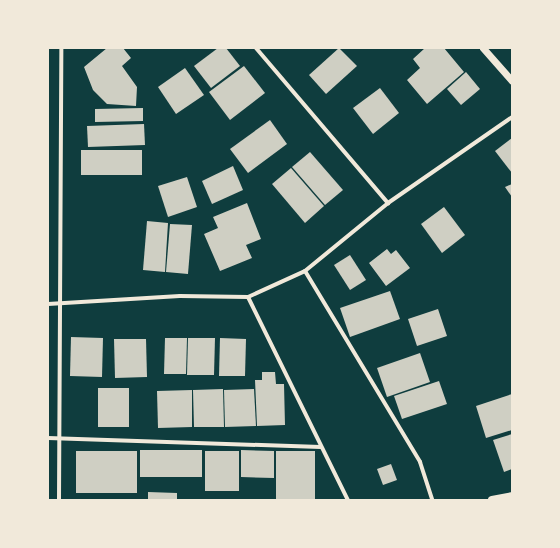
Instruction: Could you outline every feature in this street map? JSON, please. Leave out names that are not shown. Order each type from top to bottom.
[{"type":"main road","points":[[492,500],[512,496]]},
{"type":"street","points":[[59,500],[57,438],[61,48]]},
{"type":"street","points":[[256,48],[388,203]]},
{"type":"street","points":[[483,48],[512,81]]},
{"type":"street","points":[[48,304],[180,296],[248,297],[305,271],[388,203],[512,117]]},
{"type":"street","points":[[305,271],[420,462],[432,500]]},
{"type":"street","points":[[248,297],[348,500]]},
{"type":"street","points":[[48,438],[321,447]]},
{"type":"building","points":[[107,48],[123,48],[131,58],[122,66],[137,87],[136,106],[107,104],[93,90],[84,67]]},
{"type":"building","points":[[218,48],[226,48],[240,66],[211,88],[194,66]]},
{"type":"building","points":[[339,48],[357,66],[326,94],[309,75]]},
{"type":"building","points":[[425,48],[444,48],[464,72],[427,104],[407,80],[420,68],[413,59]]},
{"type":"building","points":[[244,66],[265,93],[230,120],[209,92]]},
{"type":"building","points":[[185,68],[204,95],[176,114],[158,87]]},
{"type":"building","points":[[466,72],[480,89],[461,105],[447,89]]},
{"type":"building","points":[[380,88],[399,113],[373,134],[353,108]]},
{"type":"building","points":[[143,108],[143,121],[95,122],[95,109]]},
{"type":"building","points":[[270,120],[287,144],[248,173],[230,149]]},
{"type":"building","points":[[144,124],[145,145],[88,147],[87,126]]},
{"type":"building","points":[[512,138],[512,173],[495,151]]},
{"type":"building","points":[[81,150],[142,150],[142,175],[81,175]]},
{"type":"building","points":[[310,152],[343,190],[325,205],[292,167]]},
{"type":"building","points":[[233,166],[243,190],[212,204],[202,181]]},
{"type":"building","points":[[291,168],[324,206],[305,223],[272,184]]},
{"type":"building","points":[[187,177],[197,207],[168,217],[158,186]]},
{"type":"building","points":[[512,184],[512,197],[505,187]]},
{"type":"building","points":[[247,203],[261,239],[246,245],[252,258],[220,271],[204,234],[218,228],[213,217]]},
{"type":"building","points":[[444,207],[465,235],[442,253],[421,224]]},
{"type":"building","points":[[147,221],[168,223],[165,272],[143,270]]},
{"type":"building","points":[[170,224],[192,225],[188,274],[166,272]]},
{"type":"building","points":[[387,249],[391,254],[396,250],[410,268],[386,286],[369,263]]},
{"type":"building","points":[[350,255],[366,280],[350,290],[334,265]]},
{"type":"building","points":[[390,291],[400,319],[350,337],[340,308]]},
{"type":"building","points":[[438,309],[447,336],[417,346],[408,319]]},
{"type":"building","points":[[71,337],[103,338],[102,377],[70,376]]},
{"type":"building","points":[[165,338],[187,338],[186,374],[164,374]]},
{"type":"building","points":[[188,338],[215,338],[214,375],[187,375]]},
{"type":"building","points":[[220,338],[246,339],[245,376],[219,376]]},
{"type":"building","points":[[114,339],[146,339],[147,377],[115,378]]},
{"type":"building","points":[[420,353],[430,382],[387,397],[377,368]]},
{"type":"building","points":[[262,372],[275,372],[276,384],[284,384],[285,425],[257,426],[255,380],[262,380]]},
{"type":"building","points":[[439,381],[447,404],[402,419],[394,396]]},
{"type":"building","points":[[98,388],[129,388],[129,427],[98,427]]},
{"type":"building","points":[[223,389],[224,427],[194,427],[193,390]]},
{"type":"building","points":[[254,389],[256,426],[225,427],[224,390]]},
{"type":"building","points":[[192,390],[192,427],[158,428],[157,391]]},
{"type":"building","points":[[512,394],[512,430],[486,438],[476,406]]},
{"type":"building","points":[[512,434],[512,469],[504,472],[493,440]]},
{"type":"building","points":[[140,450],[202,450],[202,477],[140,477]]},
{"type":"building","points":[[241,450],[274,451],[274,478],[241,477]]},
{"type":"building","points":[[76,451],[137,451],[137,493],[76,493]]},
{"type":"building","points":[[205,451],[239,451],[239,491],[205,491]]},
{"type":"building","points":[[276,451],[315,451],[315,500],[276,500]]},
{"type":"building","points":[[391,464],[397,480],[383,485],[377,469]]},
{"type":"building","points":[[148,492],[177,493],[177,500],[148,500]]}]
